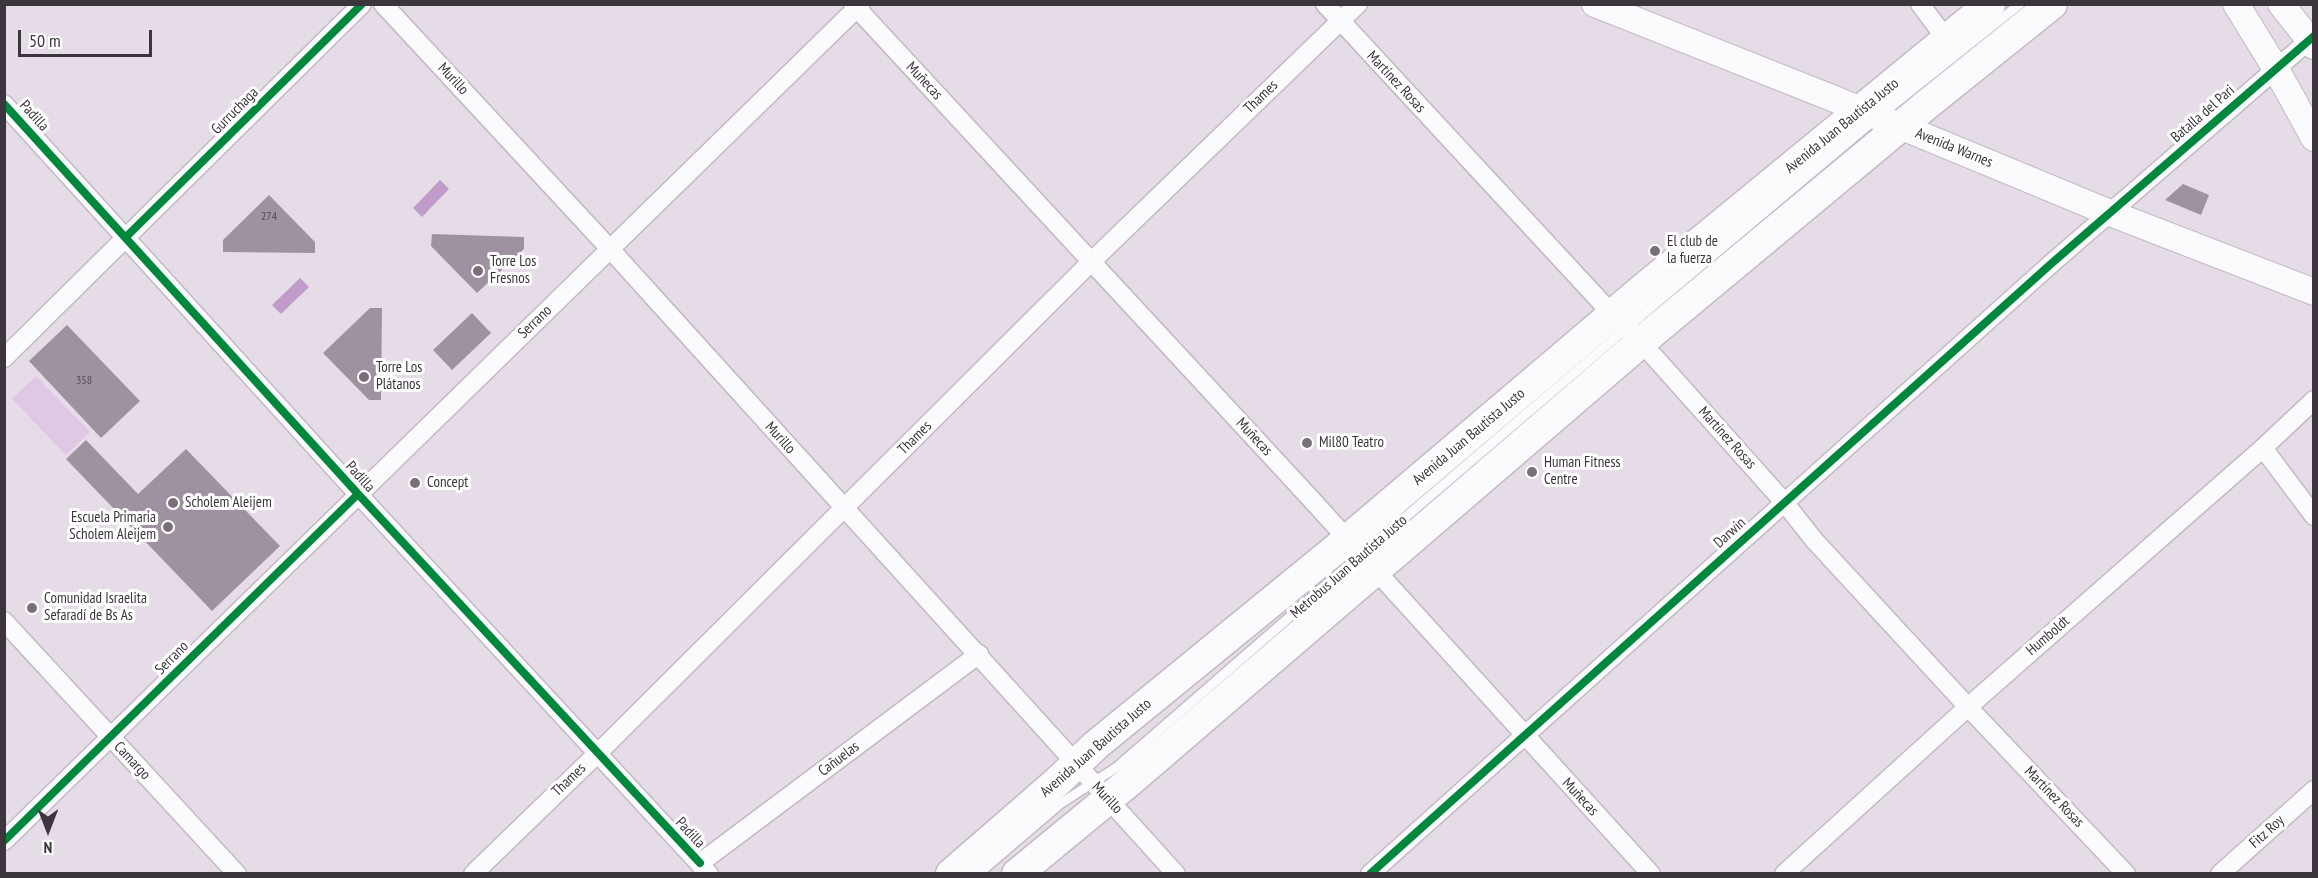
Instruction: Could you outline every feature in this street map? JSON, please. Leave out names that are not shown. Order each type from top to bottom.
[{"type":"main road","name":"Avenida Warnes","points":[[1595,4],[2110,213],[2313,292]]},
{"type":"main road","name":"Avenida Juan Bautista Justo","points":[[1017,873],[1092,782],[1627,328],[1880,118],[1947,40],[1990,4]]},
{"type":"main road","name":"Avenida Juan Bautista Justo","points":[[951,873],[1057,782],[1092,782],[1627,328],[1880,118],[2052,4]]},
{"type":"main road","points":[[2237,6],[2246,14],[2254,15],[2263,12],[2270,4]]},
{"type":"main road","points":[[2282,4],[2312,41]]},
{"type":"main road","points":[[2237,6],[2276,69],[2313,138]]},
{"type":"street","name":"Gurruchaga","points":[[4,358],[362,4]]},
{"type":"street","name":"Murillo","points":[[383,4],[610,249],[1176,873]]},
{"type":"street","name":"Martínez Rosas","points":[[1324,4],[1627,328],[1784,502],[1814,540],[1968,707],[2126,873]]},
{"type":"street","name":"Thames","points":[[473,873],[845,509],[1092,261],[1358,4]]},
{"type":"street","points":[[1920,4],[1947,40]]},
{"type":"street","name":"Serrano","points":[[4,841],[857,6]]},
{"type":"street","name":"Muñecas","points":[[857,6],[1651,873]]},
{"type":"street","name":"Batalla del Pari","points":[[2110,213],[2276,69],[2312,41]]},
{"type":"street","name":"Padilla","points":[[4,104],[358,494],[704,868]]},
{"type":"street","name":"Darwin","points":[[1370,873],[2110,213]]},
{"type":"street","name":"Humboldt","points":[[1784,873],[1968,707],[2263,448],[2313,400]]},
{"type":"street","points":[[2263,448],[2313,516]]},
{"type":"street","name":"Camargo","points":[[4,621],[237,873]]},
{"type":"street","name":"Cañuelas","points":[[704,868],[979,654]]},
{"type":"street","name":"Fitz Roy","points":[[2220,873],[2313,790]]},
{"type":"lane","points":[[1627,328],[2020,4]]},
{"type":"lane","points":[[1627,328],[1650,298],[1715,254]]},
{"type":"lane","points":[[978,873],[1060,804],[1092,782]]},
{"type":"shaded area","points":[[440,180],[449,189],[422,217],[413,208]]},
{"type":"shaded area","points":[[300,278],[309,287],[281,314],[272,305]]},
{"type":"shaded area","points":[[36,376],[90,432],[66,455],[12,399]]},
{"type":"building","points":[[2183,184],[2209,195],[2201,215],[2165,200]]},
{"type":"building","points":[[269,195],[315,242],[315,253],[223,252],[223,240]]},
{"type":"building","name":"Torre Los Fresnos","points":[[432,234],[524,237],[524,249],[477,293],[431,246]]},
{"type":"building","name":"Torre Los Plátanos","points":[[370,308],[382,308],[381,400],[369,400],[323,353]]},
{"type":"building","points":[[472,313],[491,333],[452,370],[433,350]]},
{"type":"building","points":[[67,325],[140,401],[101,438],[29,361]]},
{"type":"building","name":"Escuela Primaria Scholem Aleijem","points":[[86,440],[138,494],[186,449],[280,546],[212,611],[66,459]]},
{"type":"cycle path","points":[[126,237],[362,4]]},
{"type":"cycle path","points":[[1370,874],[2052,263],[2314,36]]},
{"type":"cycle path","points":[[4,104],[358,494],[700,863]]},
{"type":"cycle path","points":[[4,841],[358,494]]},
{"type":"place","name":"El club de la fuerza","points":[[1655,251]]},
{"type":"place","name":"Torre Los Fresnos","points":[[478,271]]},
{"type":"place","name":"Torre Los Plátanos","points":[[364,377]]},
{"type":"place","name":"Mil80 Teatro","points":[[1307,443]]},
{"type":"place","name":"Human Fitness Centre","points":[[1532,472]]},
{"type":"place","name":"Concept","points":[[415,483]]},
{"type":"place","name":"Scholem Aleijem","points":[[173,503]]},
{"type":"place","name":"Escuela Primaria Scholem Aleijem","points":[[168,527]]},
{"type":"place","name":"Comunidad Israelita Sefaradí de Bs As","points":[[32,608]]}]
